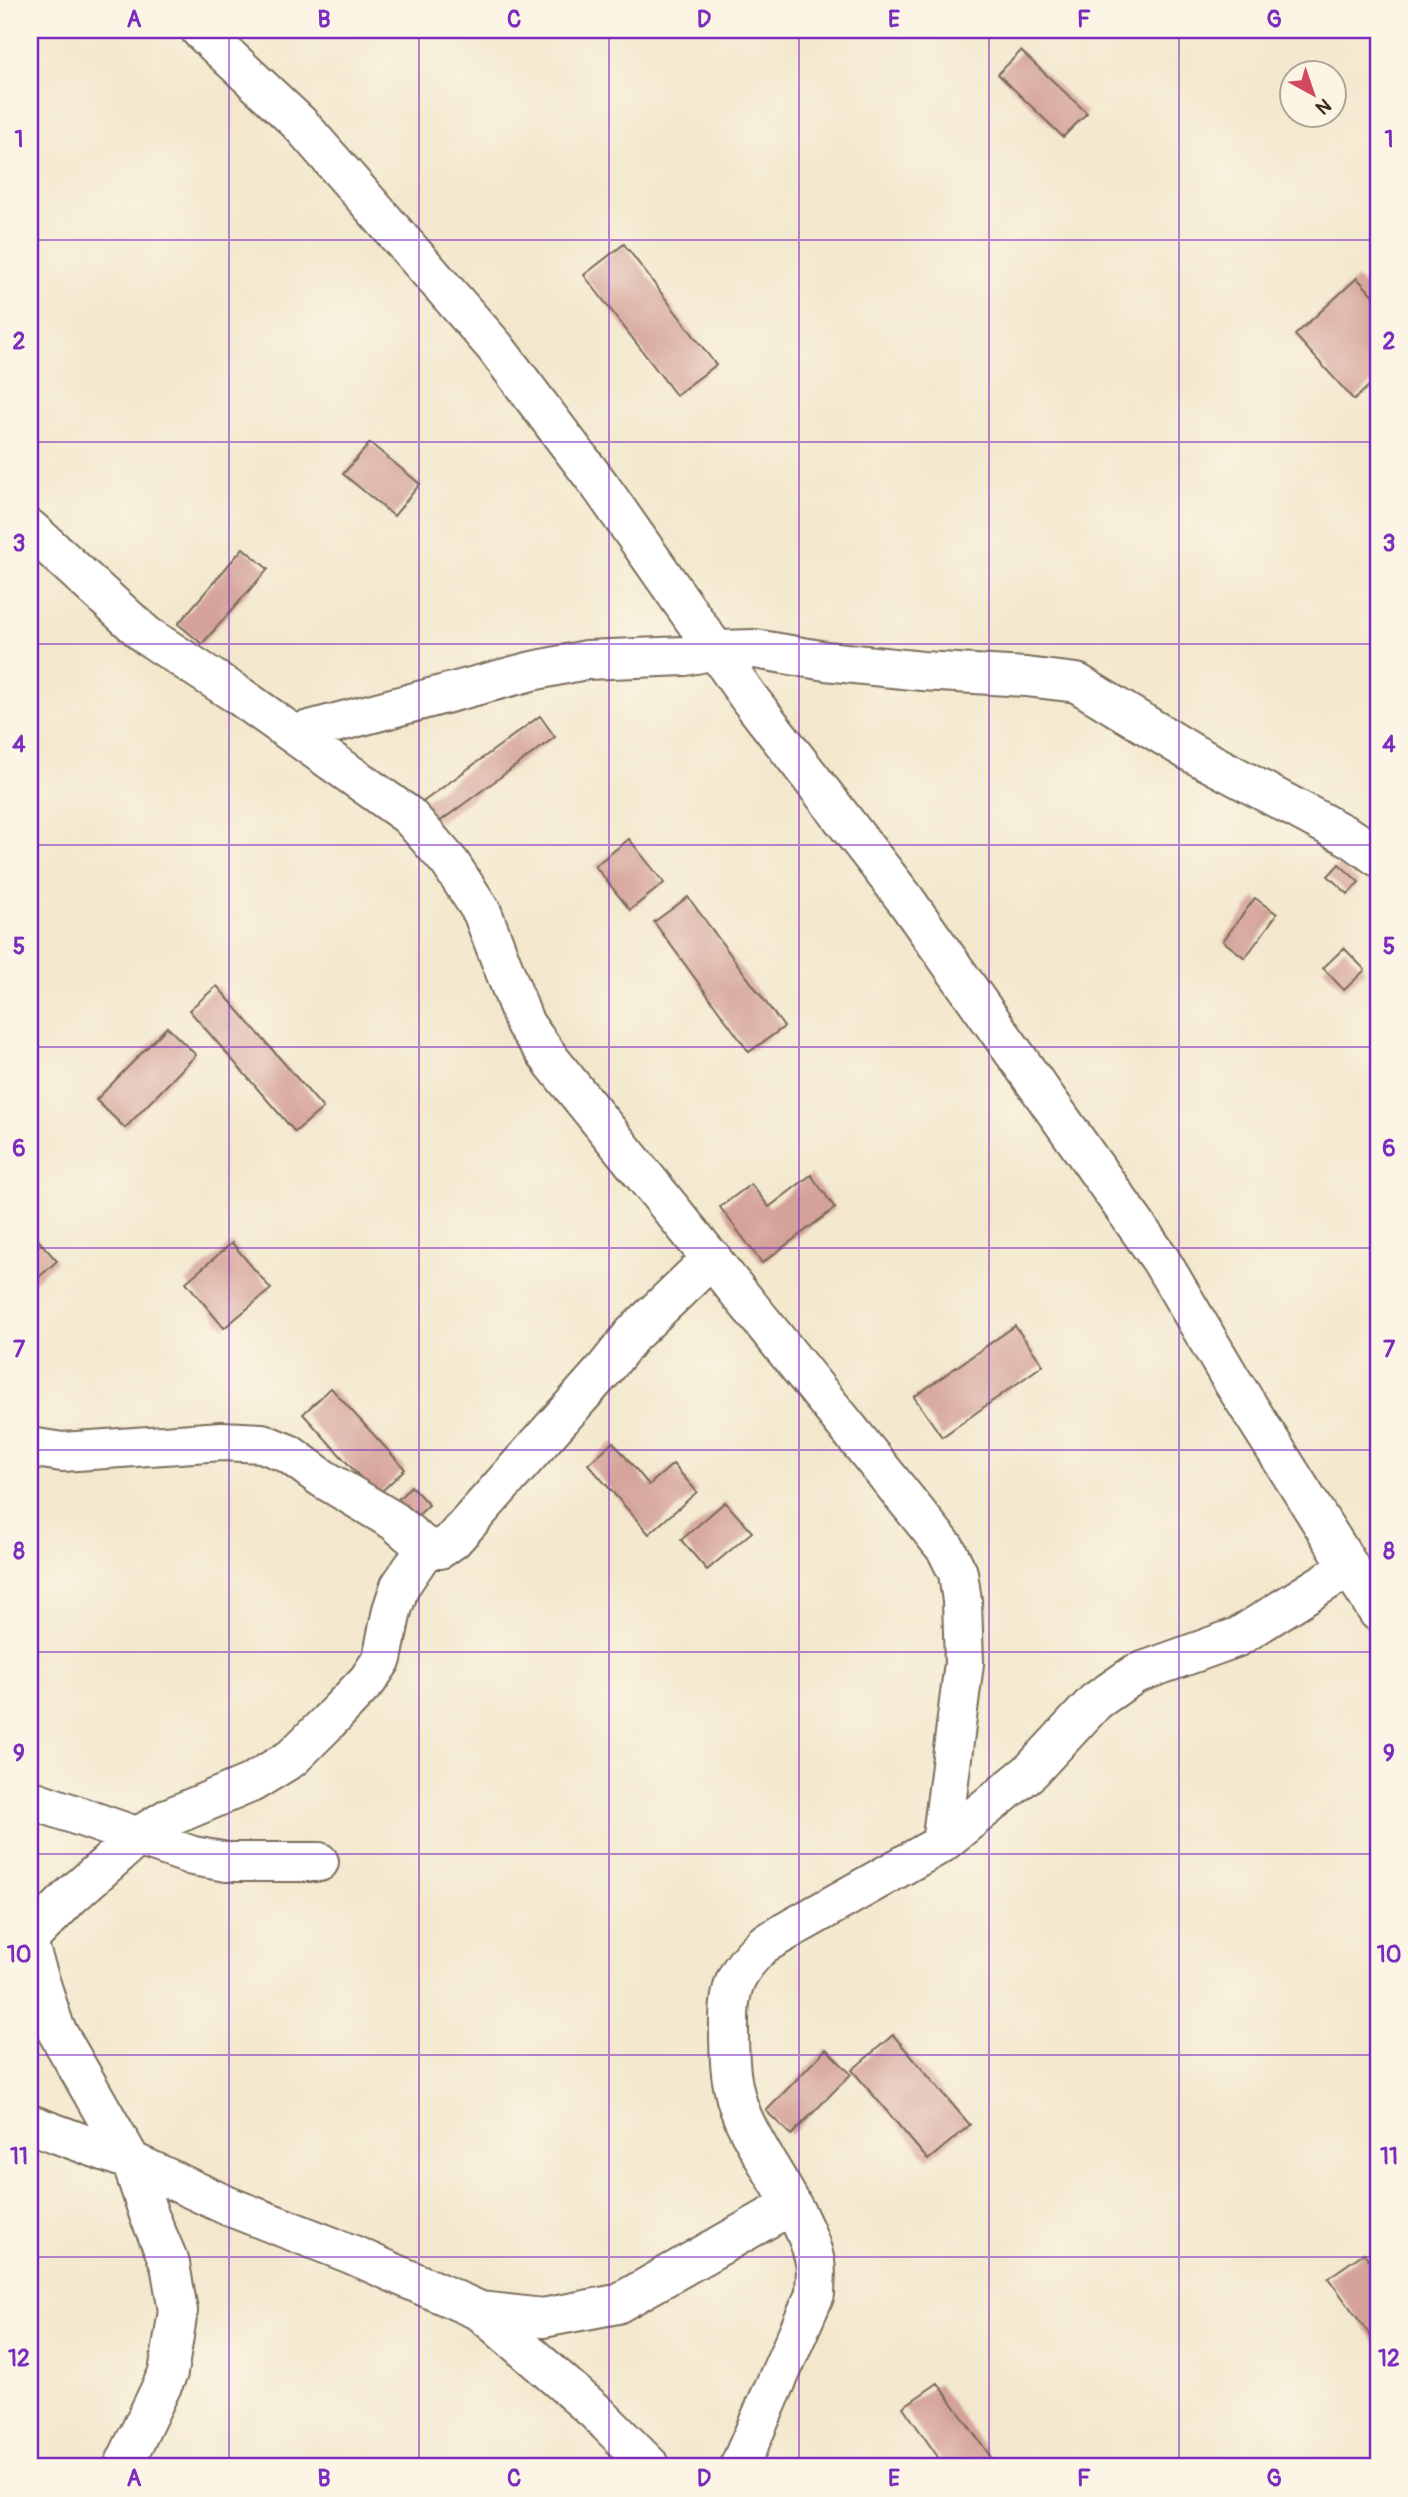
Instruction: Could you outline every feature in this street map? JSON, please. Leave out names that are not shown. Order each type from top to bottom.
[{"type":"street","points":[[201,30],[300,124],[495,348],[601,487],[749,698],[913,910],[1160,1259],[1231,1379],[1368,1591],[1135,1674],[1096,1701],[1031,1771],[941,1844],[764,1944],[745,1961],[732,1984],[729,2005],[730,2080],[743,2118],[807,2236],[816,2264],[815,2294],[739,2467]]},
{"type":"street","points":[[30,529],[146,635],[410,816],[450,863],[482,912],[525,1024],[553,1063],[946,1549],[958,1573],[962,1601],[964,1663],[941,1844]]},
{"type":"street","points":[[294,734],[532,671],[586,660],[685,656],[716,650],[755,649],[826,661],[922,671],[1026,677],[1077,683],[1192,753],[1353,838],[1378,857]]},
{"type":"street","points":[[30,1447],[62,1452],[222,1441],[262,1443],[289,1454],[322,1478],[394,1521],[426,1548],[440,1549],[453,1540],[632,1335],[712,1258]]},
{"type":"street","points":[[30,1938],[72,1895],[140,1835],[170,1817],[251,1783],[292,1758],[368,1680],[383,1659],[392,1610],[400,1586],[426,1548]]},
{"type":"street","points":[[30,1798],[193,1856],[227,1863],[319,1862]]},
{"type":"street","points":[[30,1949],[55,2028],[131,2161],[149,2215],[170,2264],[178,2311],[168,2373],[123,2467]]},
{"type":"street","points":[[30,2124],[131,2161],[228,2206],[351,2254],[480,2311],[596,2412],[651,2467]]},
{"type":"street","points":[[480,2311],[543,2318],[617,2304],[790,2206]]},
{"type":"building","points":[[1021,51],[1087,113],[1063,137],[998,74]]},
{"type":"building","points":[[624,244],[716,365],[676,395],[584,275]]},
{"type":"building","points":[[1357,278],[1378,301],[1378,377],[1354,400],[1295,335]]},
{"type":"building","points":[[370,443],[420,484],[394,516],[343,474]]},
{"type":"building","points":[[243,548],[268,569],[202,644],[178,624]]},
{"type":"building","points":[[540,716],[555,737],[435,825],[420,804]]},
{"type":"building","points":[[629,839],[664,883],[630,910],[595,866]]},
{"type":"building","points":[[1339,864],[1359,882],[1348,894],[1328,876]]},
{"type":"building","points":[[688,897],[784,1027],[749,1052],[654,922]]},
{"type":"building","points":[[1255,898],[1277,914],[1245,958],[1223,941]]},
{"type":"building","points":[[1344,948],[1365,970],[1344,990],[1323,968]]},
{"type":"building","points":[[217,986],[323,1108],[295,1132],[189,1010]]},
{"type":"building","points":[[167,1027],[196,1055],[125,1128],[96,1100]]},
{"type":"building","points":[[811,1175],[835,1208],[762,1263],[720,1207],[751,1184],[769,1207]]},
{"type":"building","points":[[30,1231],[57,1261],[30,1285]]},
{"type":"building","points":[[232,1243],[271,1289],[224,1328],[186,1282]]},
{"type":"building","points":[[1015,1326],[1043,1365],[942,1437],[914,1397]]},
{"type":"building","points":[[331,1388],[405,1469],[377,1496],[303,1414]]},
{"type":"building","points":[[613,1442],[649,1485],[673,1464],[697,1492],[649,1534],[588,1464]]},
{"type":"building","points":[[411,1486],[429,1505],[407,1526],[390,1508]]},
{"type":"building","points":[[725,1502],[752,1532],[707,1570],[681,1540]]},
{"type":"building","points":[[893,2035],[970,2125],[928,2160],[852,2070]]},
{"type":"building","points":[[826,2049],[851,2074],[791,2135],[766,2111]]},
{"type":"building","points":[[1364,2253],[1378,2272],[1378,2346],[1328,2278]]},
{"type":"building","points":[[938,2383],[998,2467],[945,2467],[903,2407]]}]
